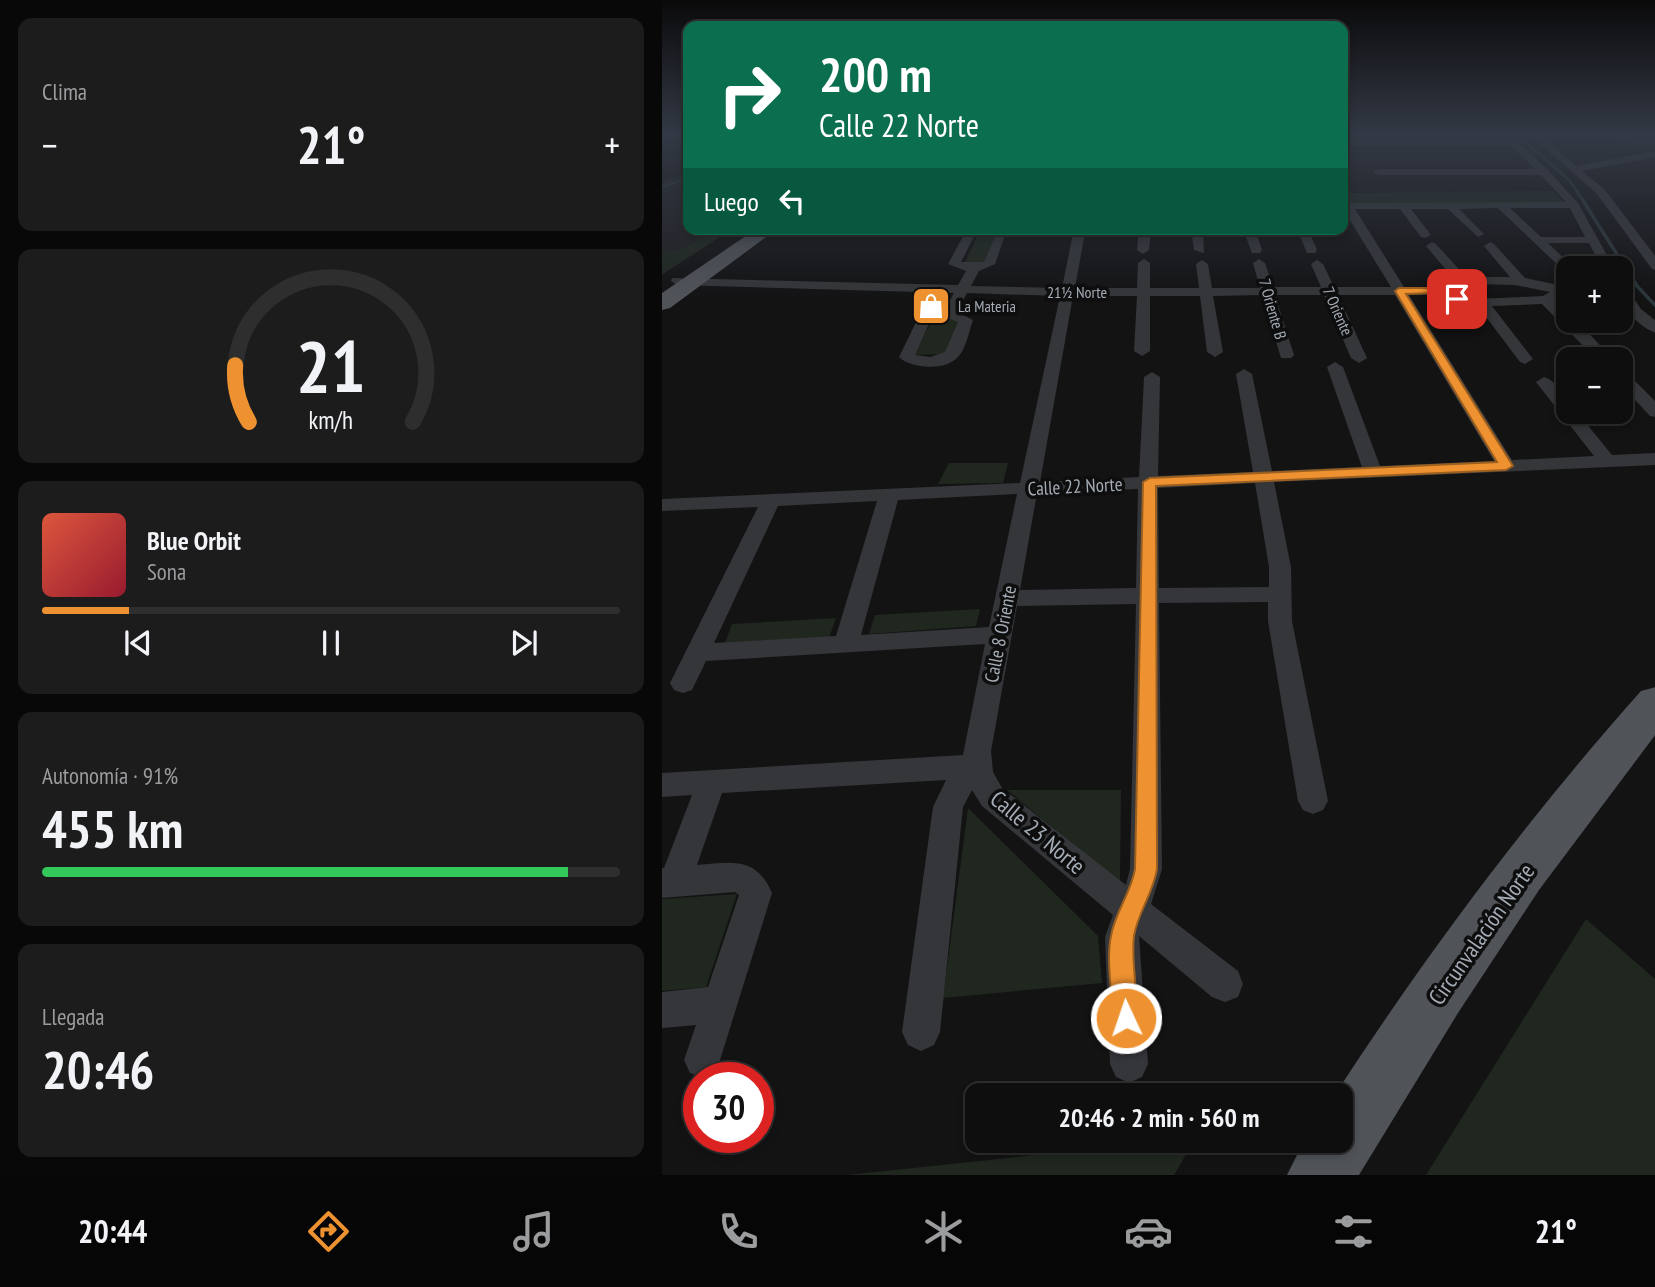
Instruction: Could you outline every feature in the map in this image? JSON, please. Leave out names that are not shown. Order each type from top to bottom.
[{"type":"main road","points":[[662,303],[678,285],[747,235]]},
{"type":"main road","points":[[678,285],[758,235]]},
{"type":"main road","name":"Circunvalación Norte","points":[[1321,1175],[1483,929],[1554,830],[1655,703]]},
{"type":"street","points":[[1560,189],[1574,205],[1601,256]]},
{"type":"street","points":[[1597,189],[1650,249],[1655,266]]},
{"type":"street","points":[[1522,197],[1532,205]]},
{"type":"street","points":[[1501,205],[1556,257]]},
{"type":"street","points":[[1348,206],[1574,205]]},
{"type":"street","points":[[1402,206],[1463,282]]},
{"type":"street","points":[[1451,206],[1478,234]]},
{"type":"street","points":[[1348,210],[1506,466]]},
{"type":"street","points":[[1348,229],[1361,229]]},
{"type":"street","points":[[970,235],[954,264],[974,268],[989,264],[1001,235]]},
{"type":"street","name":"Calle 8 Oriente","points":[[977,766],[978,743],[999,635],[1082,235]]},
{"type":"street","points":[[1142,351],[1145,235]]},
{"type":"street","points":[[1198,235],[1215,352]]},
{"type":"street","name":"7 Oriente B","points":[[1251,235],[1286,355]]},
{"type":"street","name":"7 Oriente","points":[[1305,235],[1359,358]]},
{"type":"street","points":[[1538,240],[1592,240]]},
{"type":"street","points":[[1490,246],[1521,282]]},
{"type":"street","points":[[949,314],[974,268]]},
{"type":"street","name":"21½ Norte","points":[[1435,291],[1436,286],[1441,284],[1521,282],[1541,284],[1556,293]]},
{"type":"street","name":"21½ Norte","points":[[678,285],[875,292],[964,289],[1068,292],[1435,291],[1451,298],[1480,300],[1556,294]]},
{"type":"street","points":[[1480,300],[1525,359]]},
{"type":"street","points":[[1633,308],[1655,329]]},
{"type":"street","points":[[1580,333],[1594,347]]},
{"type":"street","points":[[1335,367],[1373,472]]},
{"type":"street","points":[[1244,374],[1280,567],[1280,621],[1313,801]]},
{"type":"street","points":[[1129,1064],[1122,937],[1143,888],[1146,869],[1147,596],[1152,377]]},
{"type":"street","points":[[1544,382],[1607,461]]},
{"type":"street","points":[[1633,388],[1655,412]]},
{"type":"street","name":"Calle 22 Norte","points":[[662,505],[1655,459]]},
{"type":"street","points":[[846,645],[889,495]]},
{"type":"street","points":[[683,683],[771,500]]},
{"type":"street","points":[[1007,598],[1280,594]]},
{"type":"street","points":[[697,653],[999,635]]},
{"type":"street","points":[[662,785],[977,766]]},
{"type":"street","points":[[921,1032],[948,807],[957,786],[977,766]]},
{"type":"street","name":"Calle 23 Norte","points":[[977,766],[983,785],[992,797],[1225,984]]},
{"type":"street","points":[[703,1060],[756,892],[745,878],[668,883],[712,782]]},
{"type":"street","points":[[662,1010],[721,1004]]},
{"type":"shaded area","points":[[662,189],[683,189],[683,235],[723,235],[662,275]]},
{"type":"shaded area","points":[[1553,191],[1565,203],[1348,203],[1348,193]]},
{"type":"shaded area","points":[[705,235],[723,235],[662,274],[662,252],[683,249]]},
{"type":"shaded area","points":[[978,235],[996,235],[986,261],[974,266],[965,262]]},
{"type":"shaded area","points":[[951,316],[962,321],[946,354],[913,355],[932,321]]},
{"type":"shaded area","points":[[949,463],[1008,463],[1003,483],[938,484]]},
{"type":"shaded area","points":[[980,609],[976,626],[869,634],[875,615]]},
{"type":"shaded area","points":[[836,618],[829,638],[725,643],[732,624]]},
{"type":"shaded area","points":[[1007,790],[1121,790],[1120,883]]},
{"type":"shaded area","points":[[968,808],[1098,936],[1102,983],[943,998]]},
{"type":"shaded area","points":[[737,894],[706,987],[662,991],[662,899]]},
{"type":"shaded area","points":[[1586,919],[1655,979],[1655,1175],[1426,1175]]},
{"type":"shaded area","points":[[1055,1153],[1187,1153],[1174,1175],[847,1175]]},
{"type":"waterway","points":[[1575,189],[1583,201]]},
{"type":"waterway","points":[[1582,199],[1637,286],[1656,306]]},
{"type":"place","name":"La Materia","points":[[931,306]]},
{"type":"route","points":[[1126,1018],[1122,937],[1128,917],[1143,888],[1146,869],[1150,482],[1506,466],[1399,291],[1435,291],[1457,299]]}]
